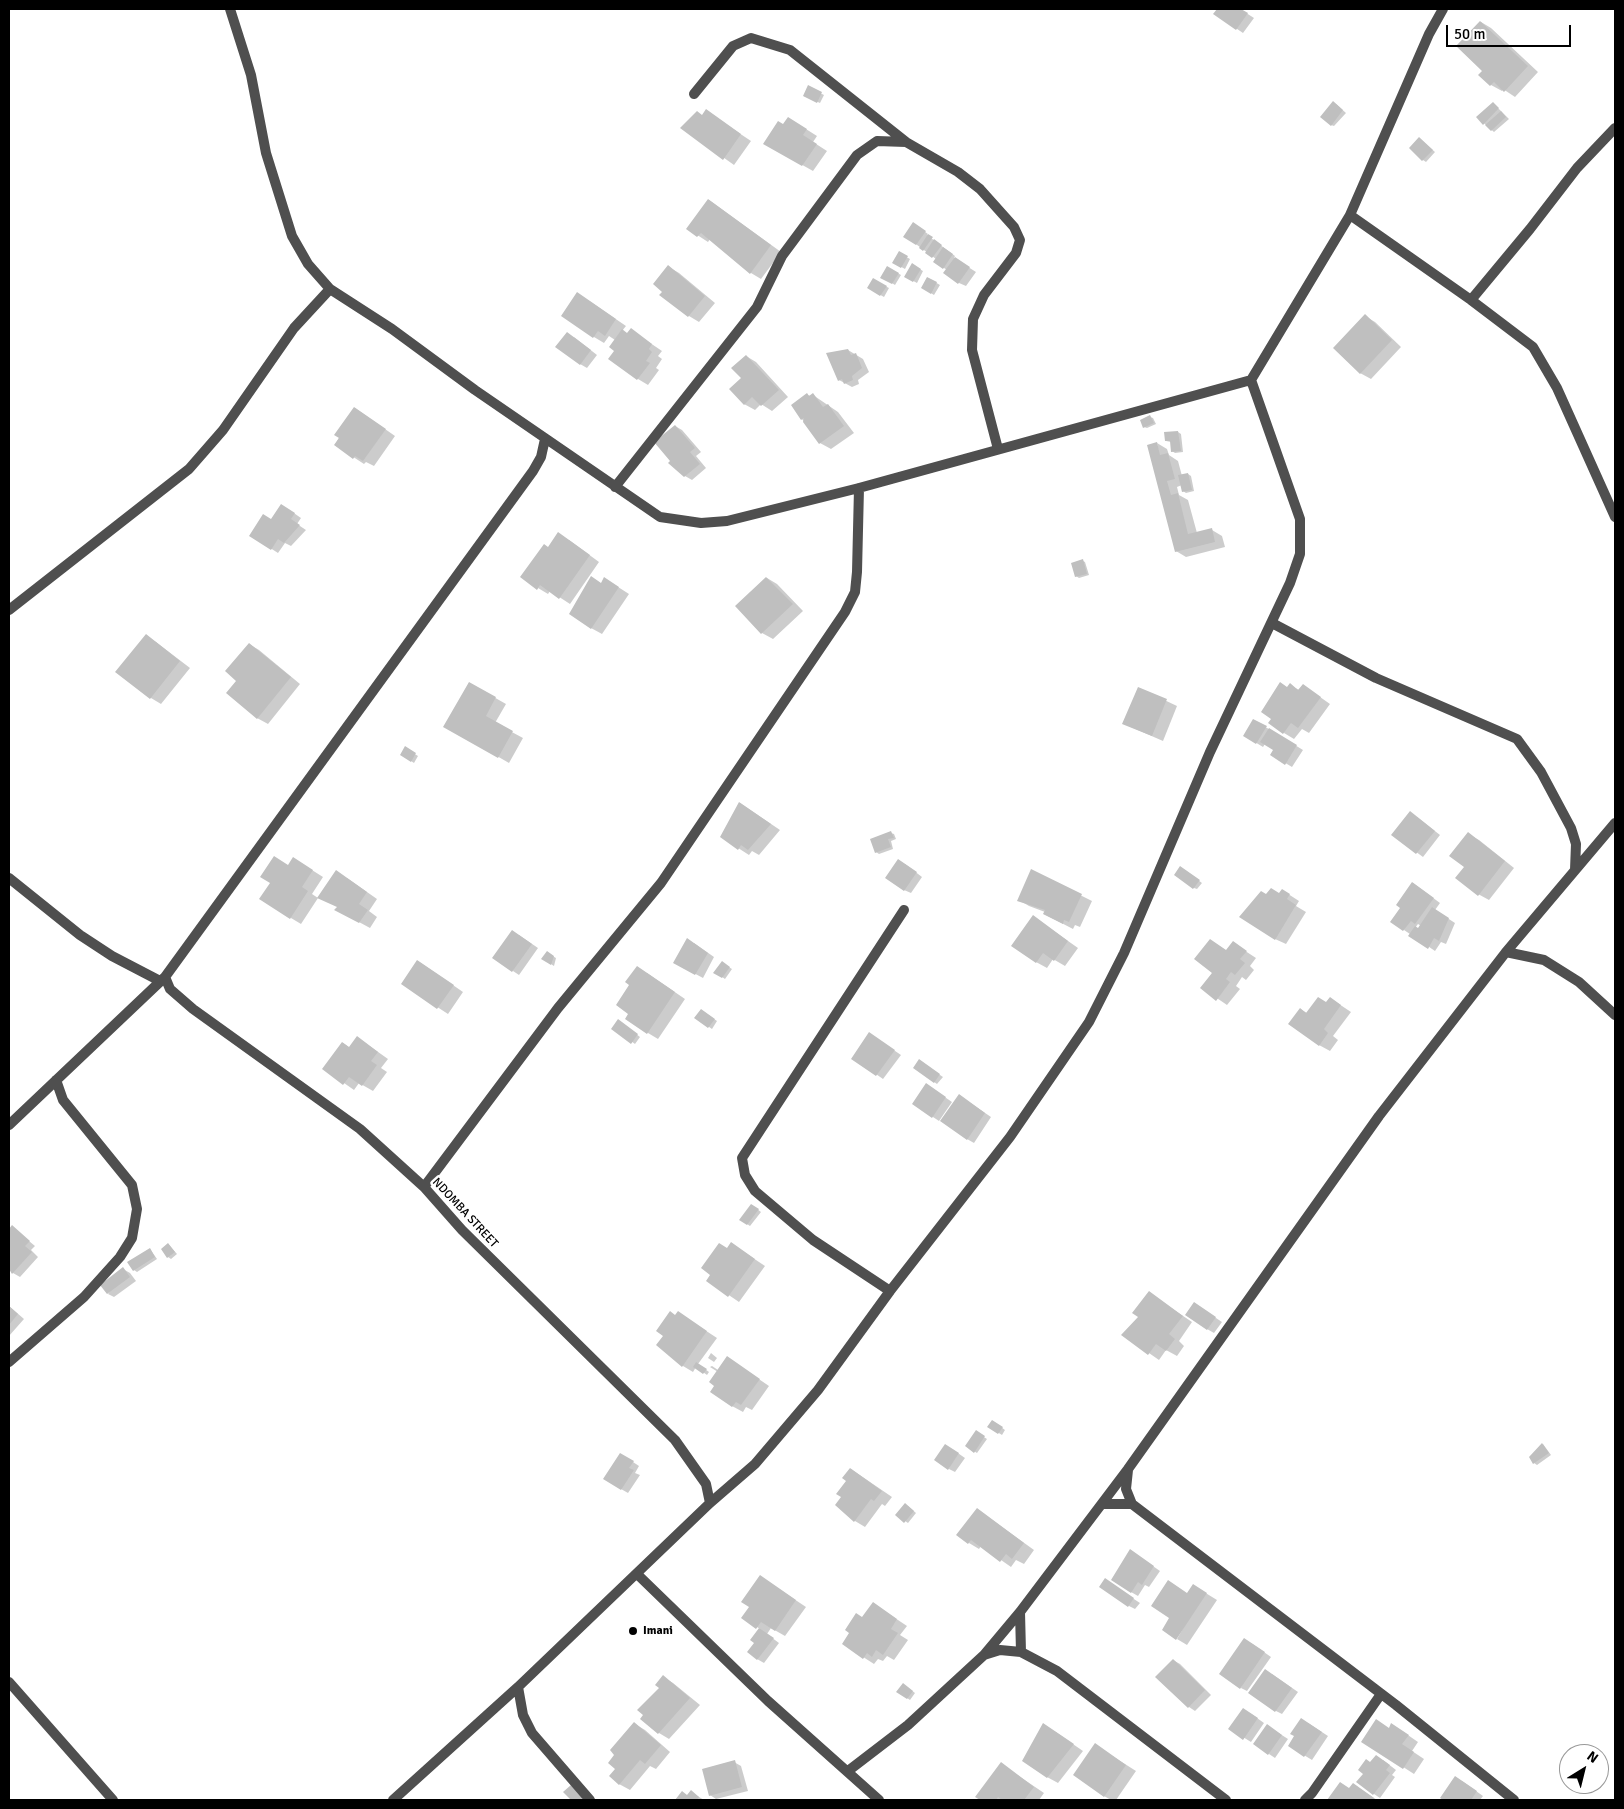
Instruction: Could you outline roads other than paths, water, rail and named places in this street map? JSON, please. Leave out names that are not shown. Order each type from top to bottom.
[{"type":"street","points":[[230,9],[252,75],[266,153],[292,236],[308,264],[330,289],[392,329],[545,439],[660,518],[701,523],[728,521],[859,488],[1251,380],[1350,215],[1417,60],[1443,9]]},
{"type":"street","points":[[694,94],[733,46],[751,38],[790,50],[906,142],[958,172],[980,189],[1014,226],[1020,240],[1016,253],[984,295],[974,319],[972,350],[998,449]]},
{"type":"street","points":[[1471,300],[1530,229],[1577,168],[1615,128]]},
{"type":"street","points":[[615,486],[757,307],[782,256],[857,155],[877,141],[906,142]]},
{"type":"street","points":[[1350,215],[1471,300],[1533,347],[1557,388],[1615,517]]},
{"type":"street","points":[[9,610],[189,469],[223,430],[294,328],[330,289]]},
{"type":"street","points":[[393,1800],[518,1687],[710,1503],[755,1464],[812,1398],[890,1291],[1010,1137],[1089,1022],[1124,953],[1210,752],[1290,583],[1300,554],[1300,519],[1251,380]]},
{"type":"street","points":[[9,1124],[163,979],[533,471],[541,457],[545,439]]},
{"type":"street","points":[[424,1187],[558,1008],[661,883],[845,612],[855,592],[858,572],[859,488]]},
{"type":"street","points":[[1272,623],[1376,678],[1517,739],[1541,772],[1571,828],[1576,844],[1575,870]]},
{"type":"street","points":[[848,1771],[908,1725],[984,1655],[1020,1612],[1128,1469],[1380,1116],[1506,952],[1615,823]]},
{"type":"street","points":[[9,878],[88,940],[112,956],[163,979]]},
{"type":"street","points":[[890,1291],[814,1240],[755,1191],[745,1176],[742,1158],[904,910]]},
{"type":"street","points":[[1506,952],[1544,960],[1579,982],[1615,1015]]},
{"type":"street","name":"NDOMBA STREET","points":[[163,979],[170,989],[193,1010],[360,1130],[424,1187],[462,1230],[675,1440],[706,1484],[710,1503]]},
{"type":"street","points":[[9,1362],[84,1297],[120,1257],[132,1238],[137,1209],[132,1185],[63,1100],[56,1080]]},
{"type":"street","points":[[1128,1469],[1126,1490],[1132,1504],[1381,1694],[1514,1800]]},
{"type":"street","points":[[1102,1504],[1132,1504]]},
{"type":"street","points":[[637,1574],[768,1701],[879,1800]]},
{"type":"street","points":[[1020,1612],[1021,1652]]},
{"type":"street","points":[[984,1655],[1000,1650],[1021,1652],[1056,1671],[1226,1800]]},
{"type":"street","points":[[9,1682],[113,1800]]},
{"type":"street","points":[[518,1687],[522,1715],[532,1733],[590,1800]]},
{"type":"street","points":[[1305,1800],[1312,1793],[1381,1694]]},
{"type":"place","name":"Imani","points":[[633,1631]]}]
